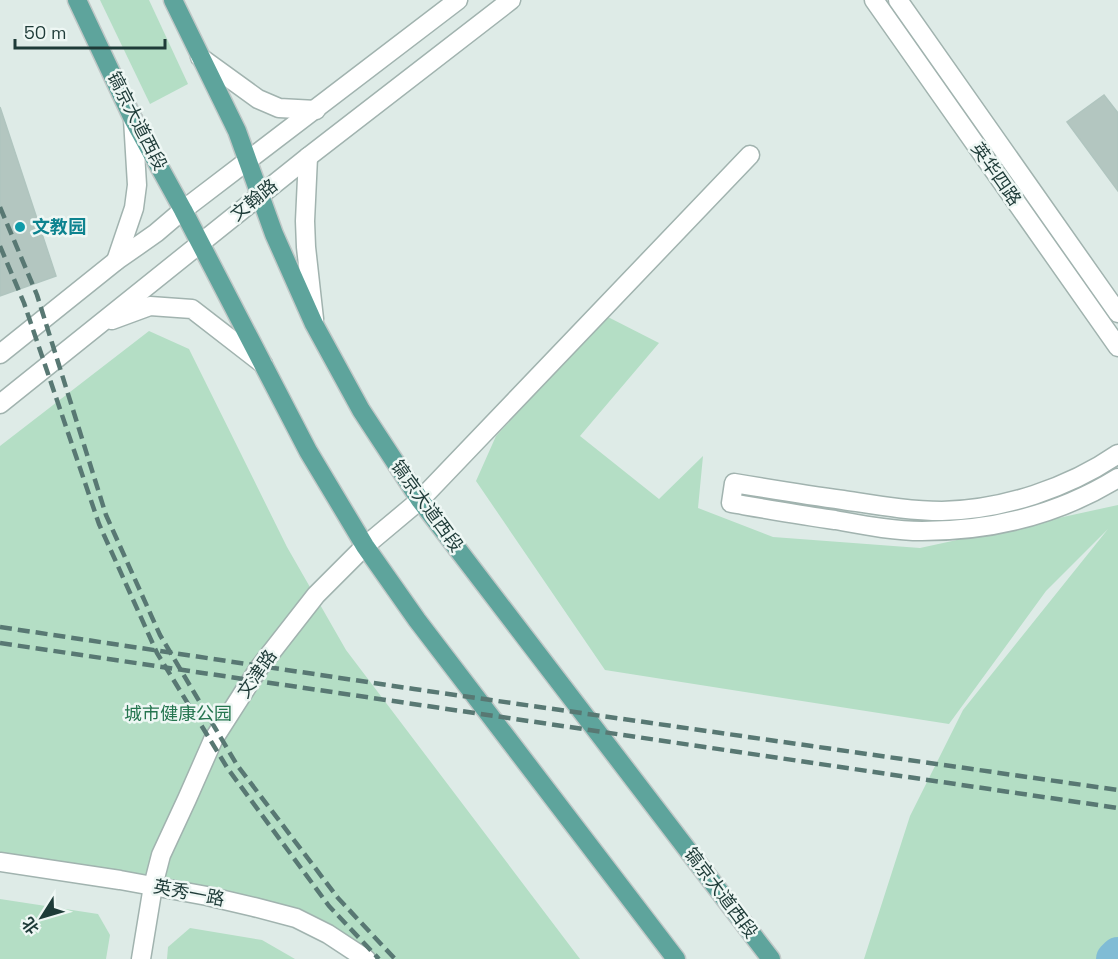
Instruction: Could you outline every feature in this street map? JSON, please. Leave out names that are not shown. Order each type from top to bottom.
[{"type":"main road","name":"镐京大道西段","points":[[77,0],[133,119],[201,243],[308,451],[365,546],[417,620],[676,959]]},
{"type":"main road","name":"镐京大道西段","points":[[172,0],[237,131],[274,234],[314,324],[361,410],[420,500],[771,959]]},
{"type":"street","name":"文翰路","points":[[0,354],[116,261],[156,233],[458,0]]},
{"type":"street","name":"文翰路","points":[[0,404],[308,157],[511,0]]},
{"type":"street","name":"英华四路","points":[[874,0],[1118,347]]},
{"type":"street","name":"英华四路","points":[[898,0],[1118,313]]},
{"type":"street","points":[[200,57],[258,99],[279,108],[316,110]]},
{"type":"street","points":[[116,261],[134,208],[137,185],[133,119]]},
{"type":"street","name":"文津路","points":[[141,959],[153,886],[161,855],[213,740],[259,668],[316,595],[365,546],[420,500],[750,155]]},
{"type":"street","points":[[308,157],[305,221],[314,324]]},
{"type":"street","points":[[96,326],[150,306],[192,309],[263,364]]},
{"type":"street","points":[[1118,454],[1098,467],[1058,486],[1021,499],[980,508],[943,511],[898,508],[734,483],[731,503],[864,525],[921,531],[974,528],[1017,521],[1064,506],[1118,478]]},
{"type":"street","name":"英秀一路","points":[[0,862],[207,896],[297,918],[328,934],[366,959]]},
{"type":"green space","points":[[100,0],[149,0],[188,84],[150,104]]},
{"type":"green space","points":[[606,316],[659,343],[580,436],[659,499],[703,456],[698,508],[773,537],[920,548],[1118,505],[1118,959],[864,959],[910,816],[963,710],[1108,529],[1046,591],[949,724],[605,670],[476,481],[496,436]]},
{"type":"green space","name":"城市健康公园","points":[[149,331],[189,349],[287,547],[346,650],[580,959],[358,959],[280,912],[0,865],[0,446]]},
{"type":"green space","points":[[0,899],[98,914],[110,935],[106,959],[0,959]]},
{"type":"green space","points":[[190,928],[262,940],[295,959],[167,959],[168,947]]},
{"type":"building","points":[[1104,95],[1118,113],[1118,191],[1067,122]]},
{"type":"building","name":"文教园","points":[[0,107],[56,276],[0,296]]},
{"type":"waterway","points":[[1114,959],[1118,955]]},
{"type":"railway","points":[[0,207],[37,295],[106,515],[160,635],[237,765],[338,898],[395,959]]},
{"type":"railway","points":[[0,246],[24,303],[99,524],[157,653],[228,769],[329,906],[379,959]]},
{"type":"railway","points":[[0,627],[1118,790]]},
{"type":"railway","points":[[0,643],[1118,808]]},
{"type":"place","name":"文教园","points":[[20,227]]}]
